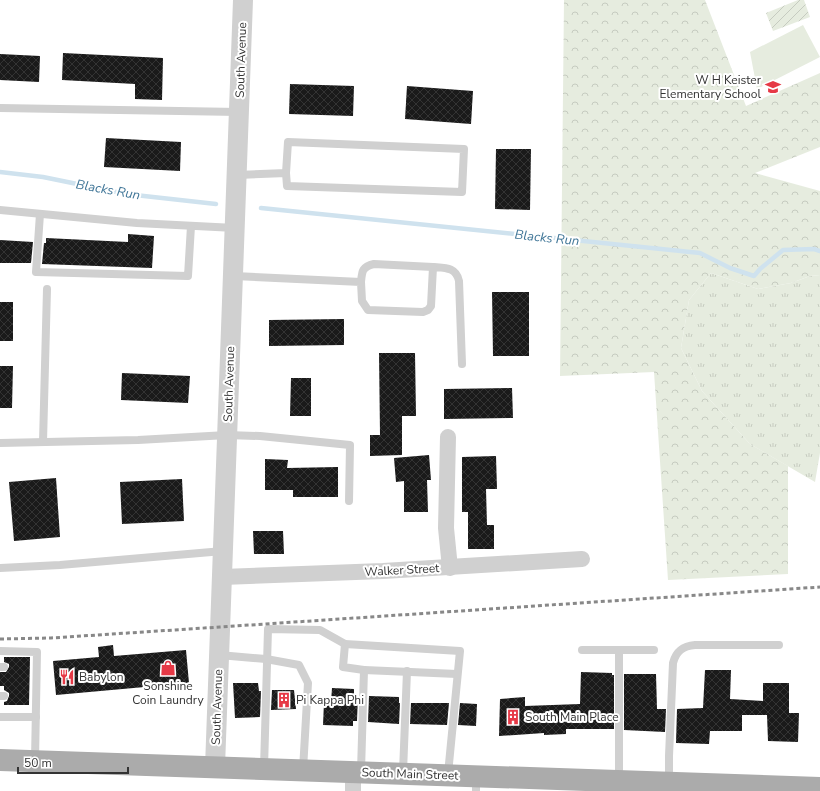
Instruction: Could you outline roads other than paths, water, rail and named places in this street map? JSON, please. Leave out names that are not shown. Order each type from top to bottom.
[{"type":"main road","name":"South Main Street","points":[[0,760],[303,770],[356,778],[403,773],[448,775],[476,784],[519,781],[591,786],[619,781],[641,786],[669,783],[692,787],[820,788]]},
{"type":"street","name":"South Avenue","points":[[215,767],[243,0]]},
{"type":"street","points":[[448,437],[446,522],[450,568]]},
{"type":"street","name":"Walker Street","points":[[222,577],[450,568],[582,559]]},
{"type":"lane","points":[[0,108],[239,112]]},
{"type":"lane","points":[[288,142],[464,149],[462,192],[287,186],[286,173],[288,142]]},
{"type":"lane","points":[[236,175],[286,173]]},
{"type":"lane","points":[[0,210],[137,223],[235,228]]},
{"type":"lane","points":[[40,214],[36,272],[188,276],[191,226]]},
{"type":"lane","points":[[433,267],[431,306],[426,311],[374,311],[368,310],[362,301],[362,271],[367,266],[374,264],[433,267],[450,269],[454,272],[458,279],[462,364]]},
{"type":"lane","points":[[233,276],[361,282]]},
{"type":"lane","points":[[43,442],[47,289]]},
{"type":"lane","points":[[0,443],[138,440],[227,435],[260,436],[350,445],[348,501]]},
{"type":"lane","points":[[0,568],[60,565],[223,551]]},
{"type":"lane","points":[[264,769],[268,629],[320,630],[345,644],[460,650],[448,775]]},
{"type":"lane","points":[[345,644],[343,667],[364,670],[457,674]]},
{"type":"lane","points":[[669,783],[673,663],[678,652],[687,646],[695,645],[779,645]]},
{"type":"lane","points":[[582,650],[654,650]]},
{"type":"lane","points":[[619,650],[619,781]]},
{"type":"lane","points":[[0,651],[37,652],[33,666],[33,695],[36,716],[35,761]]},
{"type":"lane","points":[[219,655],[266,659],[299,665],[308,683],[303,770]]},
{"type":"lane","points":[[356,778],[364,670]]},
{"type":"lane","points":[[403,773],[407,671]]},
{"type":"lane","points":[[0,717],[36,716]]},
{"type":"waterway","name":"Blacks Run","points":[[0,172],[43,177],[126,194],[216,204]]},
{"type":"waterway","name":"Blacks Run","points":[[261,208],[700,253],[730,268],[754,276],[760,269],[783,250],[814,249],[820,251]]},
{"type":"railway","points":[[0,639],[51,638],[820,587]]},
{"type":"place","name":"W H Keister Elementary School","points":[[773,87]]},
{"type":"place","name":"Sonshine Coin Laundry","points":[[168,668]]},
{"type":"place","name":"Babylon","points":[[67,677]]},
{"type":"place","name":"Pi Kappa Phi","points":[[284,700]]},
{"type":"place","name":"South Main Place","points":[[513,717]]}]
